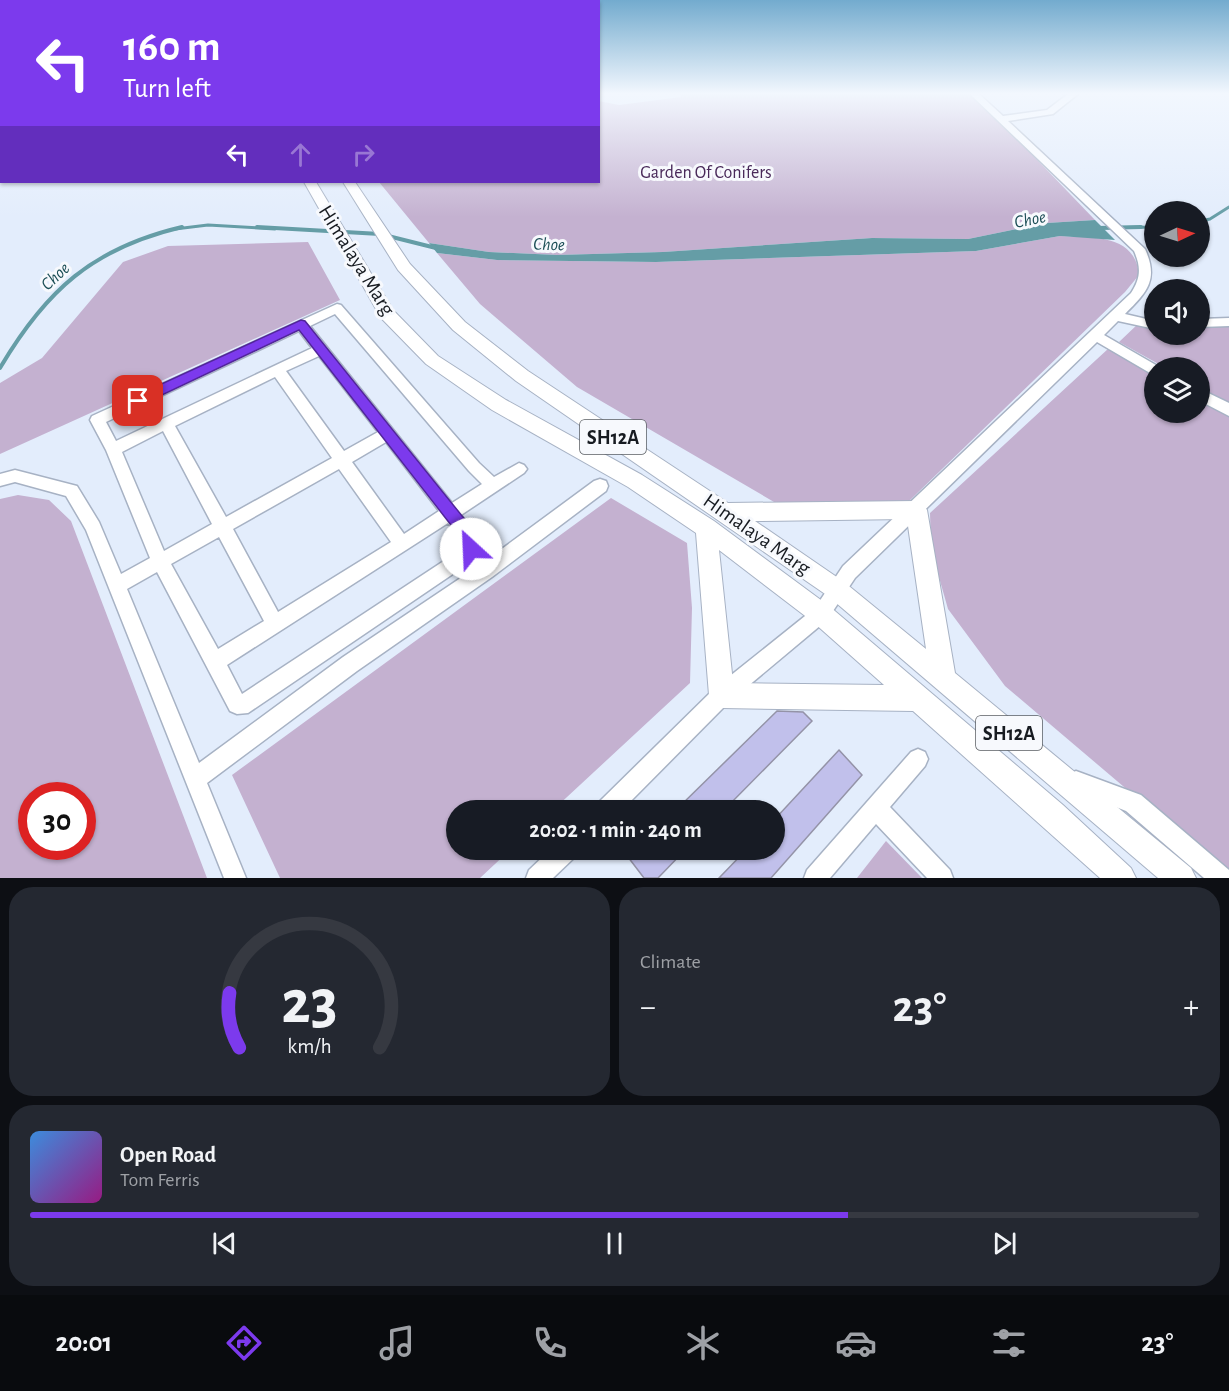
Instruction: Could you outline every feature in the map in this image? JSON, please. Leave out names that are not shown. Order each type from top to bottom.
[{"type":"main road","name":"Himalaya Marg","points":[[311,183],[387,314],[432,360],[499,405],[634,481],[706,528],[821,614],[1053,815],[1121,878]]},
{"type":"main road","name":"Himalaya Marg","points":[[350,183],[404,267],[459,326],[522,376],[836,589],[1181,878]]},
{"type":"main road","points":[[725,512],[916,510],[943,677]]},
{"type":"main road","points":[[706,528],[722,695],[917,698]]},
{"type":"street","points":[[617,800],[722,695],[821,614],[849,572],[1136,296],[1146,279],[1146,265],[1139,249],[1016,135]]},
{"type":"street","points":[[301,324],[473,542],[469,554],[256,699],[248,703],[237,704],[159,560],[113,449],[97,420],[301,324],[337,308],[474,467],[493,485]]},
{"type":"street","points":[[1114,316],[1144,323]]},
{"type":"street","points":[[1210,323],[1229,322]]},
{"type":"street","points":[[1094,335],[1144,363]]},
{"type":"street","points":[[113,449],[321,350]]},
{"type":"street","points":[[278,370],[402,543]]},
{"type":"street","points":[[1210,400],[1229,410]]},
{"type":"street","points":[[167,424],[275,624]]},
{"type":"street","points":[[118,585],[159,560],[388,434]]},
{"type":"street","points":[[215,662],[519,469]]},
{"type":"street","points":[[0,480],[15,476],[70,491],[93,527],[235,878]]},
{"type":"street","points":[[196,778],[350,664],[486,571],[600,486]]},
{"type":"street","points":[[815,878],[918,759]]},
{"type":"street","points":[[1059,775],[1133,803],[1221,878]]},
{"type":"street","points":[[876,808],[942,878]]},
{"type":"street","points":[[537,878],[556,860]]},
{"type":"green space","name":"Garden Of Conifers","points":[[600,135],[1013,135],[1095,220],[1047,223],[968,239],[872,238],[663,252],[557,255],[489,252],[429,243],[380,183],[600,183]]},
{"type":"green space","points":[[1060,236],[1098,238],[1121,245],[1136,261],[1139,275],[1125,292],[906,504],[793,513],[577,387],[480,304],[437,253],[497,260],[656,262],[976,251]]},
{"type":"green space","points":[[308,242],[340,300],[0,454],[0,383],[42,358],[123,262],[168,246]]},
{"type":"green space","points":[[1229,322],[1229,404],[1210,393],[1210,357],[1146,357],[1119,342],[1139,323],[1144,324],[1144,345],[1210,345],[1210,323]]},
{"type":"green space","points":[[1109,348],[1144,367],[1144,423],[1210,423],[1210,404],[1229,414],[1229,876],[1005,686],[948,609],[931,549],[930,513]]},
{"type":"green space","points":[[18,495],[49,500],[71,521],[207,878],[0,878],[0,499]]},
{"type":"green space","points":[[611,498],[687,543],[692,608],[690,683],[564,800],[446,800],[446,860],[499,860],[480,878],[280,878],[232,775]]},
{"type":"green space","points":[[886,841],[922,878],[857,878]]},
{"type":"water","points":[[1095,220],[1115,240],[1060,236],[976,251],[656,262],[497,260],[437,253],[429,243],[489,252],[557,255],[663,252],[872,238],[968,239],[1047,223]]},
{"type":"building","points":[[777,711],[803,712],[812,721],[734,800],[686,800]]},
{"type":"building","points":[[839,750],[862,775],[771,878],[719,878],[736,860],[785,860],[785,808]]},
{"type":"building","points":[[630,860],[675,860],[658,878],[644,878]]},
{"type":"waterway","name":"Choe","points":[[1210,219],[1229,207]]},
{"type":"waterway","name":"Choe","points":[[175,229],[208,225],[275,229]]},
{"type":"waterway","name":"Choe","points":[[175,229],[182,227]]},
{"type":"waterway","name":"Choe","points":[[257,227],[380,234],[436,248]]},
{"type":"waterway","name":"Choe","points":[[1141,227],[1098,228],[1144,227]]},
{"type":"waterway","name":"Choe","points":[[0,368],[35,316],[75,276],[97,260],[122,247],[175,229]]},
{"type":"route","points":[[138,401],[301,324],[473,542],[471,549]]}]
